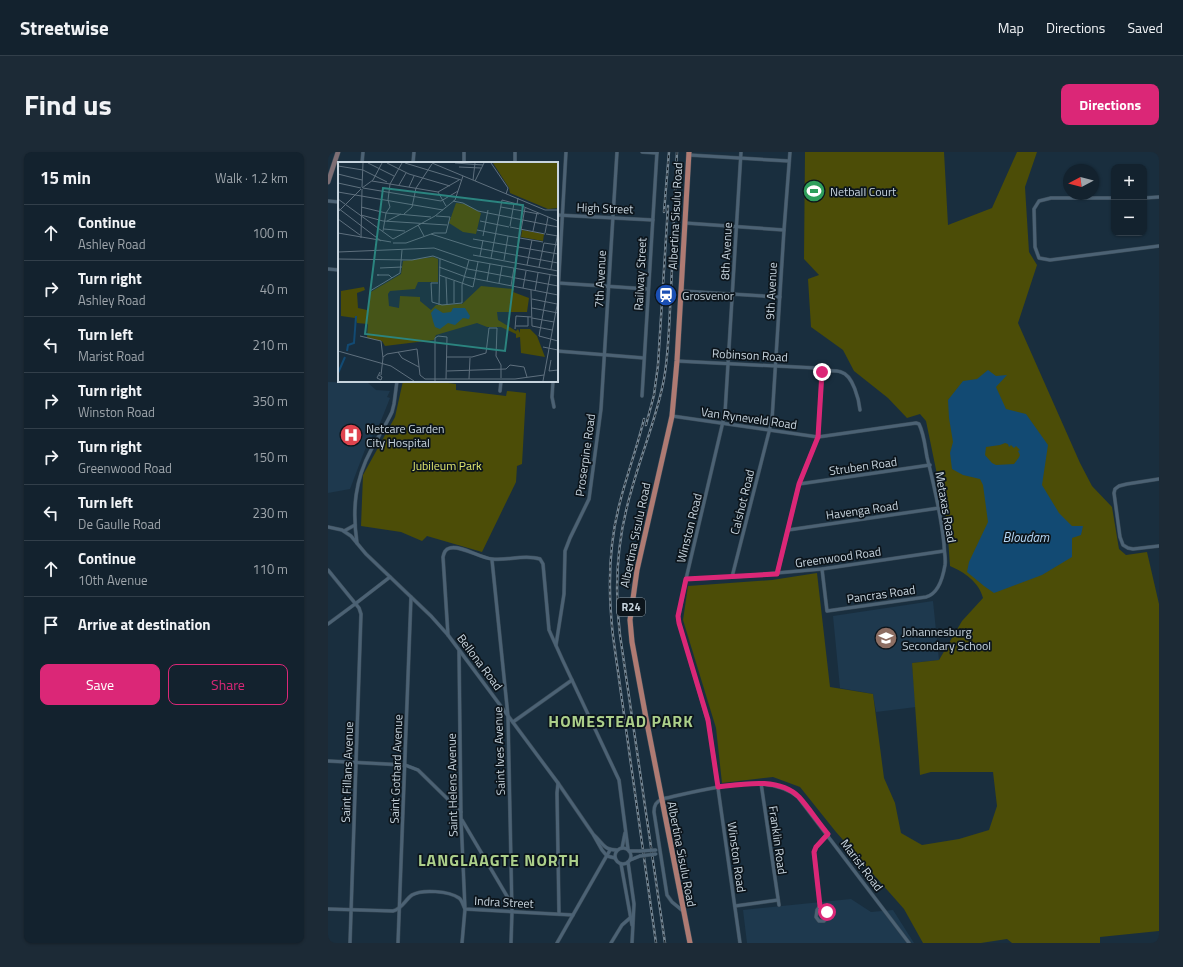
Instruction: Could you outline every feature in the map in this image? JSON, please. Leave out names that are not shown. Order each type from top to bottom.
[{"type":"main road","points":[[328,183],[338,152]]},
{"type":"main road","name":"Albertina Sisulu Road","points":[[689,153],[672,416],[637,570],[630,630],[690,943]]},
{"type":"street","points":[[362,162],[363,152]]},
{"type":"street","points":[[413,162],[414,152]]},
{"type":"street","points":[[514,162],[515,152]]},
{"type":"street","points":[[566,152],[558,283],[648,289]]},
{"type":"street","name":"7th Avenue","points":[[601,407],[617,152]]},
{"type":"street","points":[[642,152],[657,152]]},
{"type":"street","name":"Railway Street","points":[[642,396],[657,152]]},
{"type":"street","name":"8th Avenue","points":[[724,424],[741,152]]},
{"type":"street","name":"9th Avenue","points":[[769,431],[772,420],[790,152]]},
{"type":"street","points":[[689,153],[789,161]]},
{"type":"street","points":[[1147,198],[1159,197]]},
{"type":"street","points":[[1111,198],[1045,198],[1039,201],[1034,209],[1035,247],[1039,258],[1050,260],[1159,246]]},
{"type":"street","name":"High Street","points":[[558,215],[653,220]]},
{"type":"street","points":[[685,223],[784,230]]},
{"type":"street","points":[[328,269],[338,270]]},
{"type":"street","points":[[681,291],[780,297]]},
{"type":"street","points":[[558,351],[644,358]]},
{"type":"street","name":"Robinson Road","points":[[676,361],[816,368],[822,371],[843,372],[849,377],[860,410]]},
{"type":"street","points":[[777,574],[799,484],[818,437],[822,371]]},
{"type":"street","points":[[357,542],[354,507],[357,484],[360,473],[371,450],[389,419],[396,395],[397,382]]},
{"type":"street","points":[[500,391],[501,382]]},
{"type":"street","points":[[553,382],[552,397],[554,407]]},
{"type":"street","name":"Proserpine Road","points":[[556,645],[564,599],[565,551],[588,498],[601,407]]},
{"type":"street","name":"Van Ryneveld Road","points":[[672,416],[818,437],[916,423],[919,424]]},
{"type":"street","name":"Winston Road","points":[[724,424],[678,616],[708,720],[740,943]]},
{"type":"street","name":"Metaxas Road","points":[[919,424],[930,465],[939,508],[944,551],[945,565],[935,592]]},
{"type":"street","name":"Calshot Road","points":[[732,577],[769,431]]},
{"type":"street","name":"Struben Road","points":[[799,484],[930,465]]},
{"type":"street","points":[[1159,479],[1117,487],[1114,493],[1120,537],[1125,547],[1133,549],[1159,546]]},
{"type":"street","name":"Havenga Road","points":[[788,530],[939,508]]},
{"type":"street","points":[[344,531],[355,525]]},
{"type":"street","name":"Bellona Road","points":[[328,527],[348,533],[366,554],[411,596],[448,635],[558,783],[593,834],[605,848],[610,850]]},
{"type":"street","points":[[448,635],[443,557],[444,552],[448,548],[459,548],[492,560],[531,557],[540,559],[543,564],[550,630],[619,780],[625,833],[627,837],[628,850],[631,855],[629,861],[634,918],[632,926],[632,943]]},
{"type":"street","name":"Greenwood Road","points":[[686,579],[777,574],[944,551]]},
{"type":"street","name":"Saint Ives Avenue","points":[[492,560],[508,716],[512,904],[511,943]]},
{"type":"street","name":"Pancras Road","points":[[822,569],[827,611],[926,597],[931,596],[935,592]]},
{"type":"street","points":[[328,570],[356,604]]},
{"type":"street","points":[[328,624],[390,577]]},
{"type":"street","name":"Saint Gothard Avenue","points":[[398,943],[411,596]]},
{"type":"street","name":"Saint Fillans Avenue","points":[[350,943],[361,614],[356,604]]},
{"type":"street","name":"Saint Helens Avenue","points":[[459,651],[461,818],[465,909],[462,943]]},
{"type":"street","points":[[513,722],[572,680]]},
{"type":"street","points":[[328,761],[405,765],[418,770],[461,812]]},
{"type":"street","points":[[558,783],[559,914]]},
{"type":"street","name":"Marist Road","points":[[662,799],[718,787],[761,783],[778,786],[794,793],[828,834],[909,943]]},
{"type":"street","name":"Franklin Road","points":[[761,783],[779,905]]},
{"type":"street","points":[[662,799],[657,802],[654,807],[667,895],[672,902],[683,911]]},
{"type":"street","points":[[461,818],[512,904]]},
{"type":"street","points":[[622,848],[625,833]]},
{"type":"street","name":"Bellona Road","points":[[593,834],[600,847],[607,855]]},
{"type":"street","points":[[820,906],[827,912],[827,918],[824,921],[819,921],[816,917],[817,910],[820,906],[814,852],[816,847],[828,834]]},
{"type":"street","points":[[557,943],[610,850],[622,848],[640,851],[661,849]]},
{"type":"street","points":[[615,858],[615,852],[617,850]]},
{"type":"street","points":[[621,864],[640,856],[662,854]]},
{"type":"street","points":[[607,855],[615,858],[617,862],[621,864],[632,926]]},
{"type":"street","name":"Indra Street","points":[[400,909],[406,900],[415,894],[430,892],[448,893],[459,898],[465,909],[573,915]]},
{"type":"street","points":[[735,906],[778,900]]},
{"type":"street","points":[[328,909],[390,911],[400,909]]},
{"type":"street","points":[[611,943],[622,925],[630,918]]},
{"type":"shaded area","name":"Netcare Garden City Hospital","points":[[328,382],[368,383],[376,390],[390,391],[387,397],[390,398],[380,423],[366,447],[350,489],[328,493]]},
{"type":"shaded area","name":"Johannesburg Secondary School","points":[[933,601],[939,660],[912,663],[916,707],[876,712],[873,694],[840,688],[833,616]]},
{"type":"shaded area","points":[[851,899],[871,912],[893,910],[914,943],[747,943],[743,910]]},
{"type":"green space","points":[[805,152],[944,152],[948,225],[992,208],[1017,152],[1037,152],[1025,187],[1029,252],[1037,265],[1018,323],[1080,463],[1092,486],[1112,507],[1119,549],[1126,555],[1147,552],[1159,604],[1159,931],[1100,937],[1100,943],[1012,943],[1007,939],[981,943],[923,943],[904,909],[836,832],[800,787],[773,777],[722,783],[716,728],[683,620],[688,586],[772,580],[817,573],[830,687],[873,694],[884,778],[895,803],[901,833],[922,845],[959,839],[989,830],[997,806],[993,772],[931,772],[920,775],[912,663],[939,660],[962,621],[983,598],[978,587],[970,578],[950,566],[947,523],[926,421],[920,414],[907,418],[888,398],[854,371],[843,350],[811,327],[808,279],[819,275],[804,259]]},
{"type":"green space","name":"Jubileum Park","points":[[403,382],[440,382],[456,384],[456,390],[506,396],[507,391],[526,393],[522,464],[517,466],[516,482],[482,552],[427,536],[422,541],[401,532],[361,526],[363,475],[395,417]]},
{"type":"water","name":"Bloudam","points":[[988,370],[996,376],[1007,375],[996,387],[1006,409],[1026,414],[1048,445],[1042,485],[1059,513],[1072,526],[1083,526],[1081,535],[1072,538],[1072,557],[1042,575],[994,593],[967,572],[969,562],[988,522],[983,485],[980,479],[963,475],[952,469],[950,453],[953,442],[948,400],[963,381],[977,379]],"holes":[[[1005,443],[1008,444],[1009,447],[1011,445],[1014,448],[1016,446],[1020,450],[1018,451],[1020,456],[1014,464],[996,465],[992,463],[985,455],[986,447]]]},
{"type":"railway","points":[[664,212],[669,152]]},
{"type":"railway","points":[[665,943],[620,635],[617,581],[620,545],[626,510],[661,393],[665,370],[669,326],[677,152]]},
{"type":"railway","points":[[646,425],[654,395],[658,365],[668,206]]},
{"type":"railway","points":[[644,419],[615,522],[611,554],[610,603],[613,636],[656,943]]},
{"type":"place","name":"Netball Court","points":[[814,191]]},
{"type":"place","name":"Grosvenor","points":[[666,295]]},
{"type":"place","name":"Netcare Garden City Hospital","points":[[351,435]]},
{"type":"place","name":"Johannesburg Secondary School","points":[[886,638]]},
{"type":"district","name":"HOMESTEAD PARK","points":[[621,721]]},
{"type":"district","name":"LANGLAAGTE NORTH","points":[[499,860]]},
{"type":"route","points":[[822,372],[823,376],[818,437],[799,484],[777,574],[686,579],[678,619],[711,732],[718,787],[761,783],[784,788],[794,793],[798,797],[828,834],[817,844],[814,850],[820,906],[827,912]]}]
